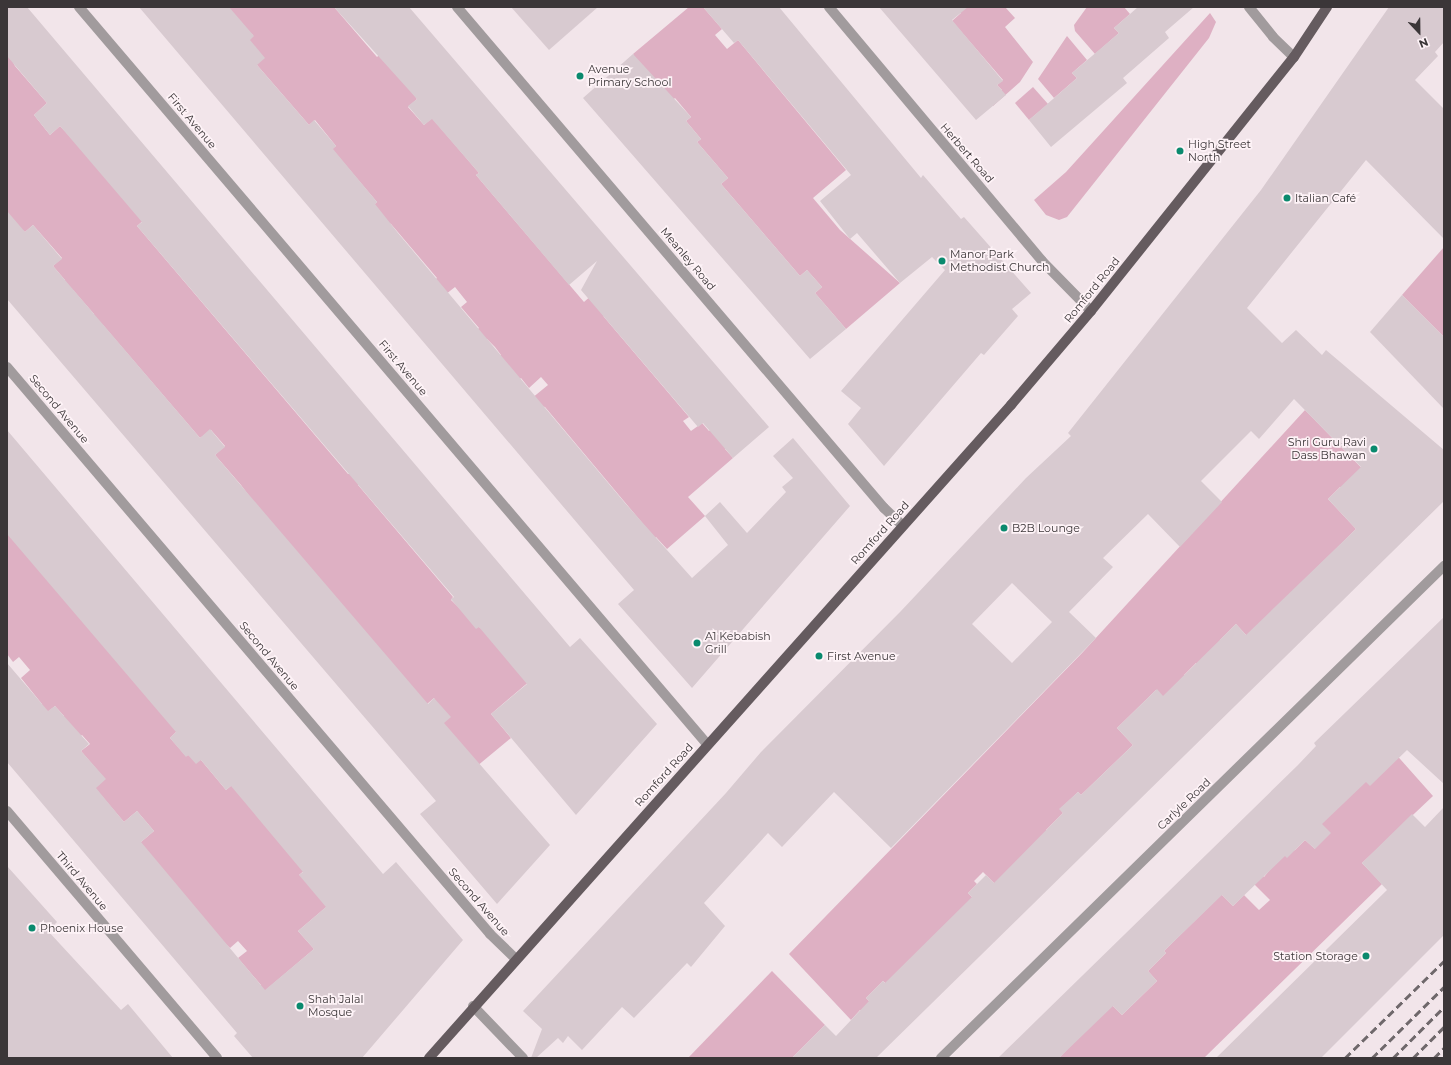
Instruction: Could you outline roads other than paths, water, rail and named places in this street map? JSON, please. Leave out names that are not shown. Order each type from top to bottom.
[{"type":"main road","name":"Romford Road","points":[[429,1058],[515,958],[902,525],[985,435],[1091,311],[1294,57],[1327,7]]},
{"type":"street","name":"First Avenue","points":[[79,7],[707,744]]},
{"type":"street","name":"Meanley Road","points":[[457,7],[884,508],[902,525]]},
{"type":"street","name":"Herbert Road","points":[[829,7],[1042,261],[1091,311]]},
{"type":"street","points":[[1249,7],[1273,37],[1294,57]]},
{"type":"street","name":"Second Avenue","points":[[7,367],[480,922],[515,958]]},
{"type":"street","name":"Carlyle Road","points":[[940,1058],[1444,566]]},
{"type":"street","name":"Third Avenue","points":[[7,811],[217,1058]]},
{"type":"street","points":[[473,1006],[523,1058]]},
{"type":"railway","points":[[1345,1058],[1444,961]]},
{"type":"railway","points":[[1372,1058],[1444,987]]},
{"type":"railway","points":[[1393,1058],[1444,1007]]},
{"type":"railway","points":[[1413,1058],[1444,1027]]},
{"type":"railway","points":[[1434,1058],[1444,1048]]},
{"type":"place","name":"Avenue Primary School","points":[[580,76]]},
{"type":"place","name":"High Street North","points":[[1180,151]]},
{"type":"place","name":"Italian Café","points":[[1287,198]]},
{"type":"place","name":"Manor Park Methodist Church","points":[[942,261]]},
{"type":"place","name":"Shri Guru Ravi Dass Bhawan","points":[[1374,449]]},
{"type":"place","name":"B2B Lounge","points":[[1004,528]]},
{"type":"place","name":"A1 Kebabish Grill","points":[[697,643]]},
{"type":"place","name":"First Avenue","points":[[819,656]]},
{"type":"place","name":"Phoenix House","points":[[32,928]]},
{"type":"place","name":"Station Storage","points":[[1366,956]]},
{"type":"place","name":"Shah Jalal Mosque","points":[[300,1006]]}]
